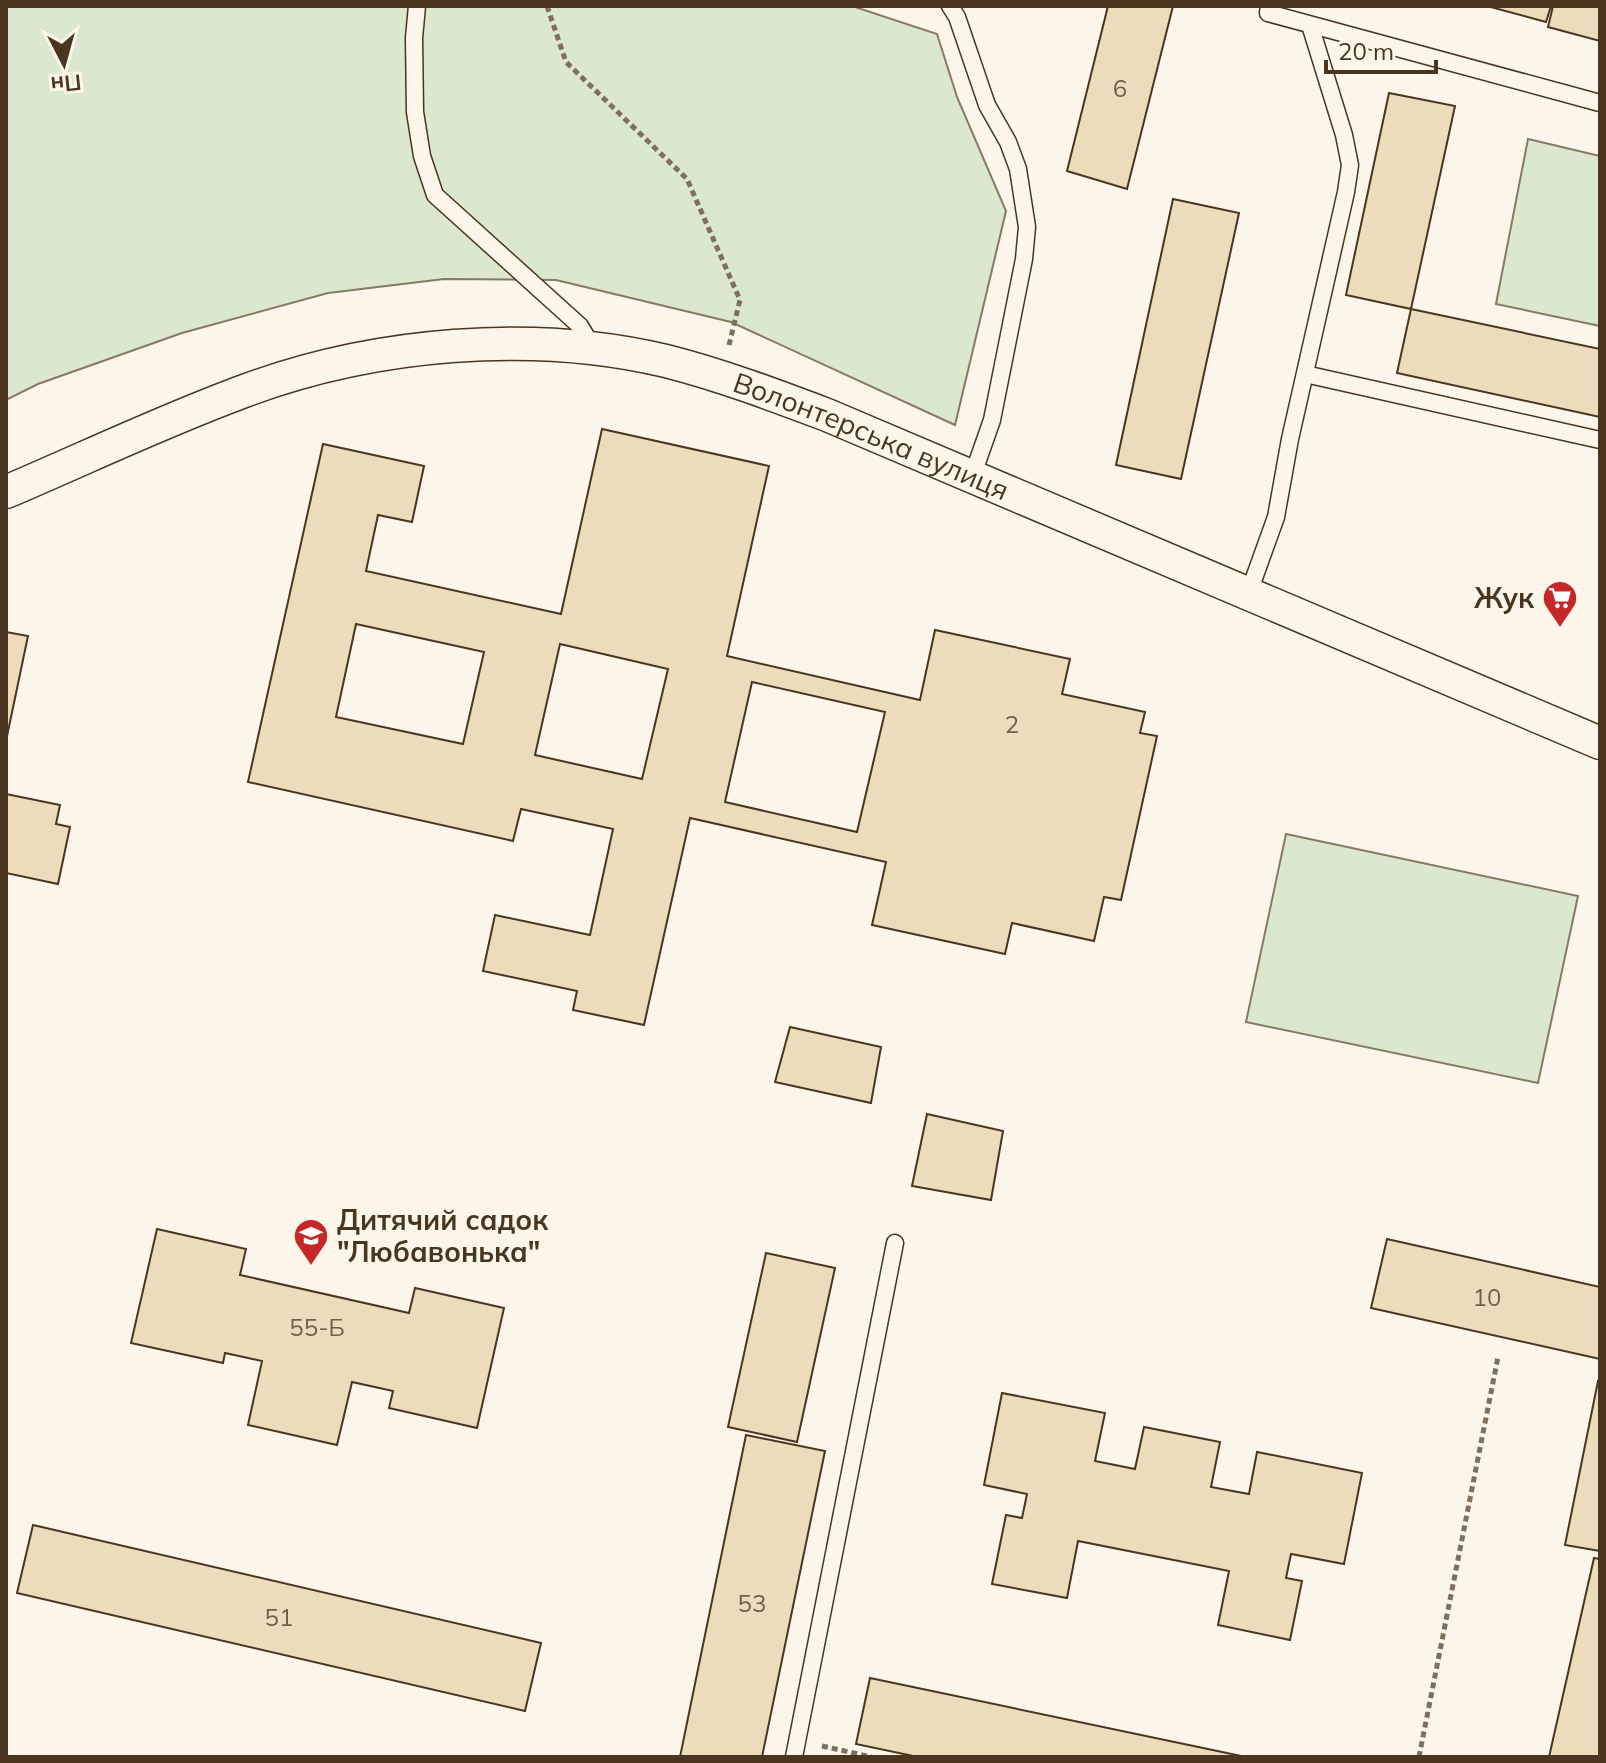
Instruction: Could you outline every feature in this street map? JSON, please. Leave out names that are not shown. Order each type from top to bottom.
[{"type":"street","name":"Волонтерська вулиця","points":[[6,492],[247,390],[313,369],[427,349],[530,344],[587,347],[665,361],[722,377],[827,415],[1600,743]]},
{"type":"lane","points":[[417,6],[415,112],[422,156],[435,195],[580,326],[586,336],[587,347]]},
{"type":"lane","points":[[950,6],[957,17],[987,105],[1008,142],[1018,169],[1027,227],[1024,259],[992,420],[972,477]]},
{"type":"lane","points":[[1269,6],[1268,13],[1600,103]]},
{"type":"lane","points":[[1248,595],[1276,517],[1350,165],[1344,135],[1310,25]]},
{"type":"lane","points":[[1305,374],[1600,440]]},
{"type":"lane","points":[[796,1749],[895,1243]]},
{"type":"path","points":[[547,6],[566,62],[687,179],[740,300],[722,377]]},
{"type":"path","points":[[1419,1757],[1498,1357]]},
{"type":"path","points":[[796,1749],[872,1757]]},
{"type":"green space","points":[[6,6],[852,6],[937,34],[957,97],[1006,211],[955,425],[731,322],[556,280],[444,279],[328,293],[182,333],[38,384],[6,400]]},
{"type":"green space","points":[[1528,139],[1600,156],[1600,326],[1496,304]]},
{"type":"green space","points":[[1286,834],[1578,896],[1538,1083],[1246,1022]]},
{"type":"building","points":[[1108,6],[1173,6],[1127,189],[1067,171]]},
{"type":"building","points":[[1487,6],[1551,6],[1546,22]]},
{"type":"building","points":[[1553,6],[1600,6],[1600,41],[1548,27]]},
{"type":"building","points":[[1389,93],[1455,106],[1411,309],[1346,295]]},
{"type":"building","points":[[1173,199],[1239,213],[1181,479],[1116,465]]},
{"type":"building","points":[[1411,309],[1600,349],[1600,417],[1397,373]]},
{"type":"building","points":[[602,429],[769,466],[727,656],[920,700],[935,630],[1070,659],[1062,694],[1145,712],[1140,733],[1157,736],[1121,900],[1104,897],[1094,941],[1012,923],[1005,954],[872,925],[886,862],[690,818],[644,1025],[573,1010],[577,991],[483,971],[495,915],[590,935],[613,829],[521,809],[513,841],[248,782],[323,444],[424,466],[412,522],[378,515],[366,571],[561,614]],"holes":[[[356,624],[484,652],[463,744],[336,717]],[[560,644],[668,669],[642,779],[535,755]],[[752,682],[885,712],[857,832],[725,802]]]},
{"type":"building","points":[[6,632],[28,636],[6,741]]},
{"type":"building","points":[[6,794],[60,805],[56,824],[70,827],[58,884],[6,873]]},
{"type":"building","points":[[790,1027],[881,1047],[871,1103],[775,1082]]},
{"type":"building","points":[[927,1114],[1003,1131],[991,1200],[912,1186]]},
{"type":"building","points":[[157,1229],[246,1249],[240,1275],[409,1313],[415,1288],[504,1308],[477,1428],[389,1408],[393,1391],[352,1382],[337,1445],[248,1425],[262,1361],[225,1353],[223,1363],[131,1343]]},
{"type":"building","points":[[1387,1239],[1600,1287],[1600,1359],[1371,1308]]},
{"type":"building","points":[[766,1253],[835,1268],[797,1442],[728,1427]]},
{"type":"building","points":[[1600,1382],[1600,1551],[1565,1545]]},
{"type":"building","points":[[1002,1393],[1105,1413],[1095,1461],[1135,1469],[1144,1427],[1220,1442],[1211,1487],[1249,1494],[1257,1452],[1362,1473],[1344,1564],[1291,1554],[1286,1578],[1302,1581],[1290,1640],[1218,1625],[1229,1571],[1078,1541],[1067,1598],[992,1584],[1006,1515],[1022,1518],[1027,1494],[984,1485]]},
{"type":"building","points":[[746,1435],[825,1451],[762,1757],[680,1757]]},
{"type":"building","points":[[33,1525],[541,1643],[525,1711],[17,1593]]},
{"type":"building","points":[[1594,1558],[1600,1559],[1600,1757],[1549,1757]]},
{"type":"building","points":[[870,1678],[1246,1757],[918,1757],[856,1744]]},
{"type":"place","name":"Жук","points":[[1560,629]]},
{"type":"place","name":"Дитячий садок \"Любавонька\"","points":[[311,1267]]}]
